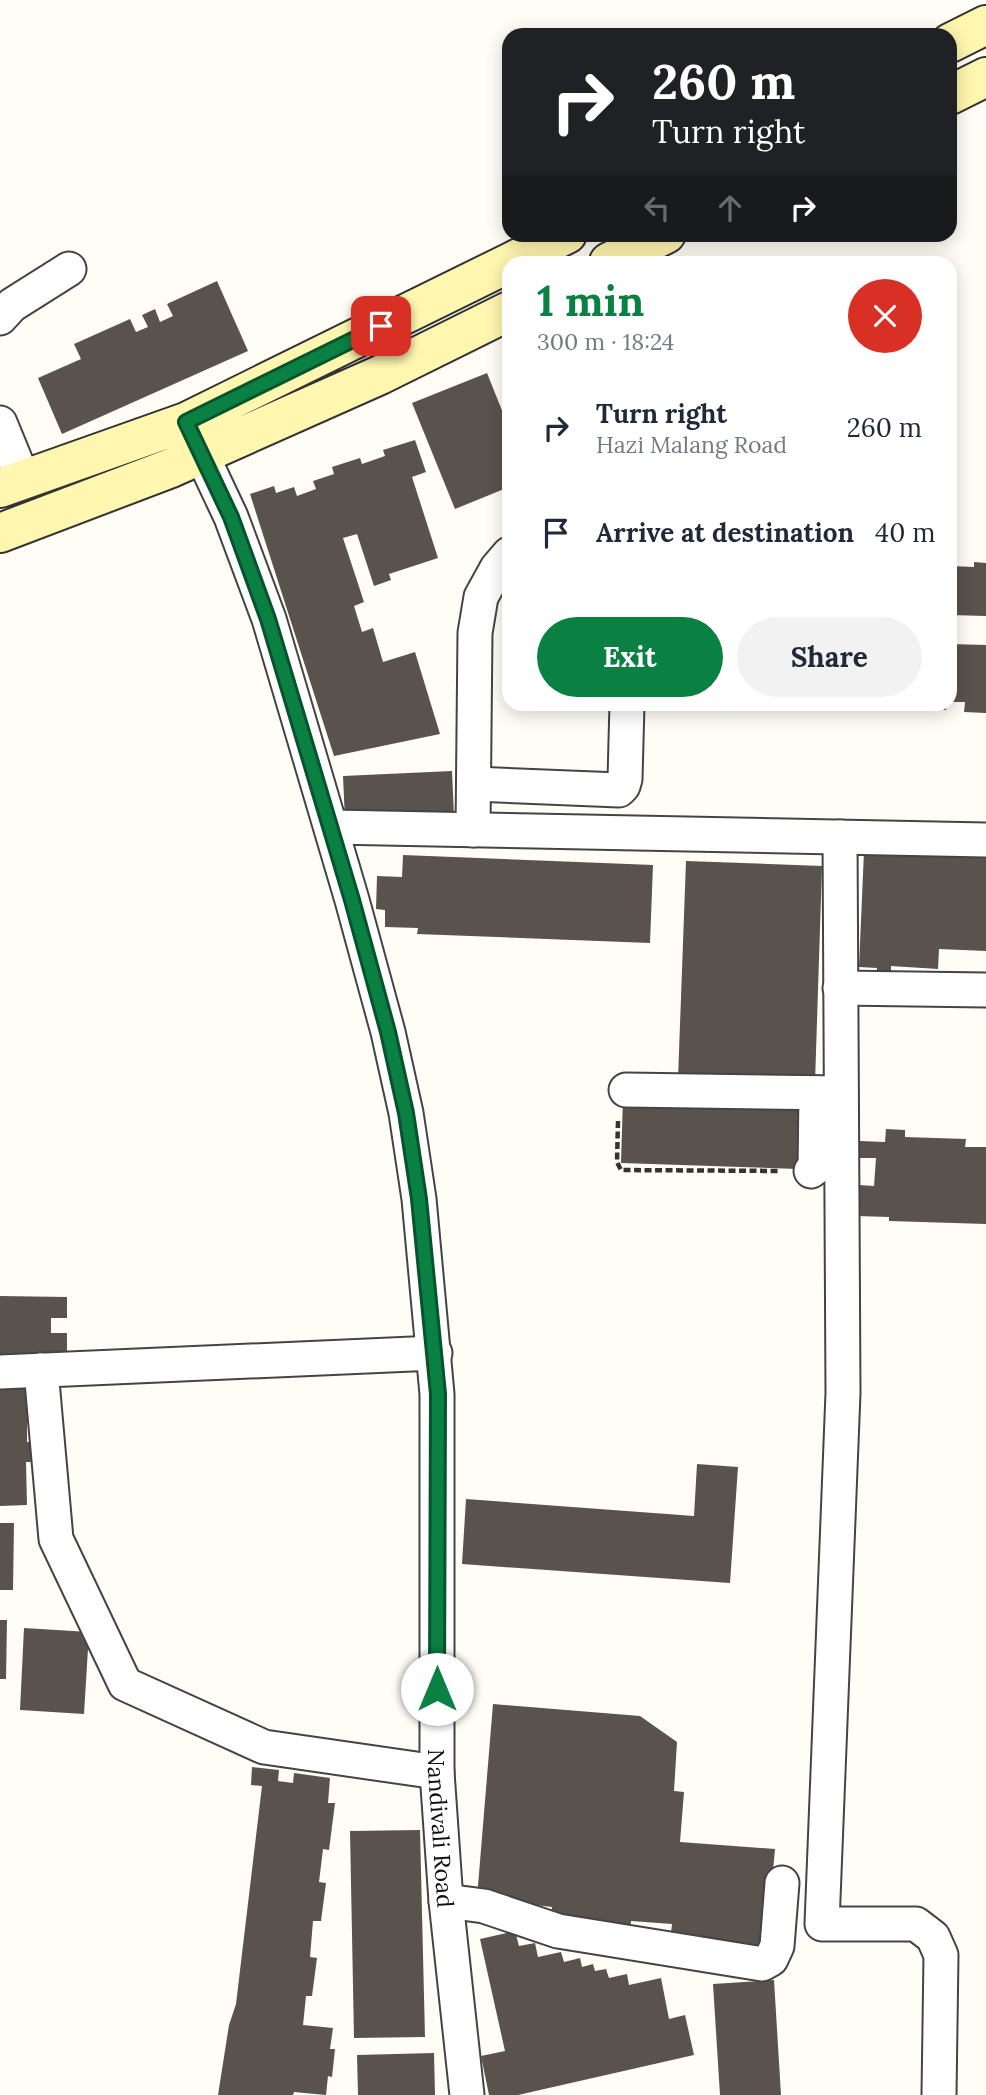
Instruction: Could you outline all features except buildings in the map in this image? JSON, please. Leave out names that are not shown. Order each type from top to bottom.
[{"type":"main road","points":[[957,40],[986,25]]},
{"type":"main road","points":[[957,92],[986,78]]},
{"type":"main road","points":[[524,256],[551,242]]},
{"type":"main road","points":[[621,256],[650,242]]},
{"type":"main road","points":[[0,533],[194,438],[502,267]]},
{"type":"main road","points":[[12,484],[194,438],[380,375],[502,315]]},
{"type":"street","points":[[0,318],[12,305],[69,270]]},
{"type":"street","points":[[0,423],[12,484]]},
{"type":"street","name":"Nandivali Road","points":[[194,438],[231,517],[268,619],[332,827],[388,1032],[406,1113],[419,1199],[438,1394],[438,1772],[446,1901],[467,2095]]},
{"type":"street","points":[[473,830],[475,633],[481,597],[502,562]]},
{"type":"street","points":[[474,784],[619,790],[625,779],[627,711]]},
{"type":"street","points":[[332,827],[986,840]]},
{"type":"street","points":[[811,1171],[815,1168],[828,1093],[841,988],[840,837]]},
{"type":"street","points":[[841,988],[986,990]]},
{"type":"street","points":[[626,1090],[828,1093]]},
{"type":"street","points":[[828,1093],[843,1393],[822,1923],[916,1924],[933,1937],[941,1955],[939,2095]]},
{"type":"street","points":[[0,1372],[435,1353]]},
{"type":"street","points":[[41,1370],[56,1539],[125,1684],[264,1747],[438,1772]]},
{"type":"street","points":[[446,1901],[484,1906],[558,1931],[762,1964],[771,1959],[777,1946],[782,1883]]},
{"type":"path","points":[[626,1090],[622,1091],[618,1098],[617,1162],[621,1170],[811,1171]]},
{"type":"route","points":[[381,326],[186,422],[231,517],[268,619],[332,827],[388,1032],[406,1113],[419,1199],[438,1394],[437,1689]]}]
